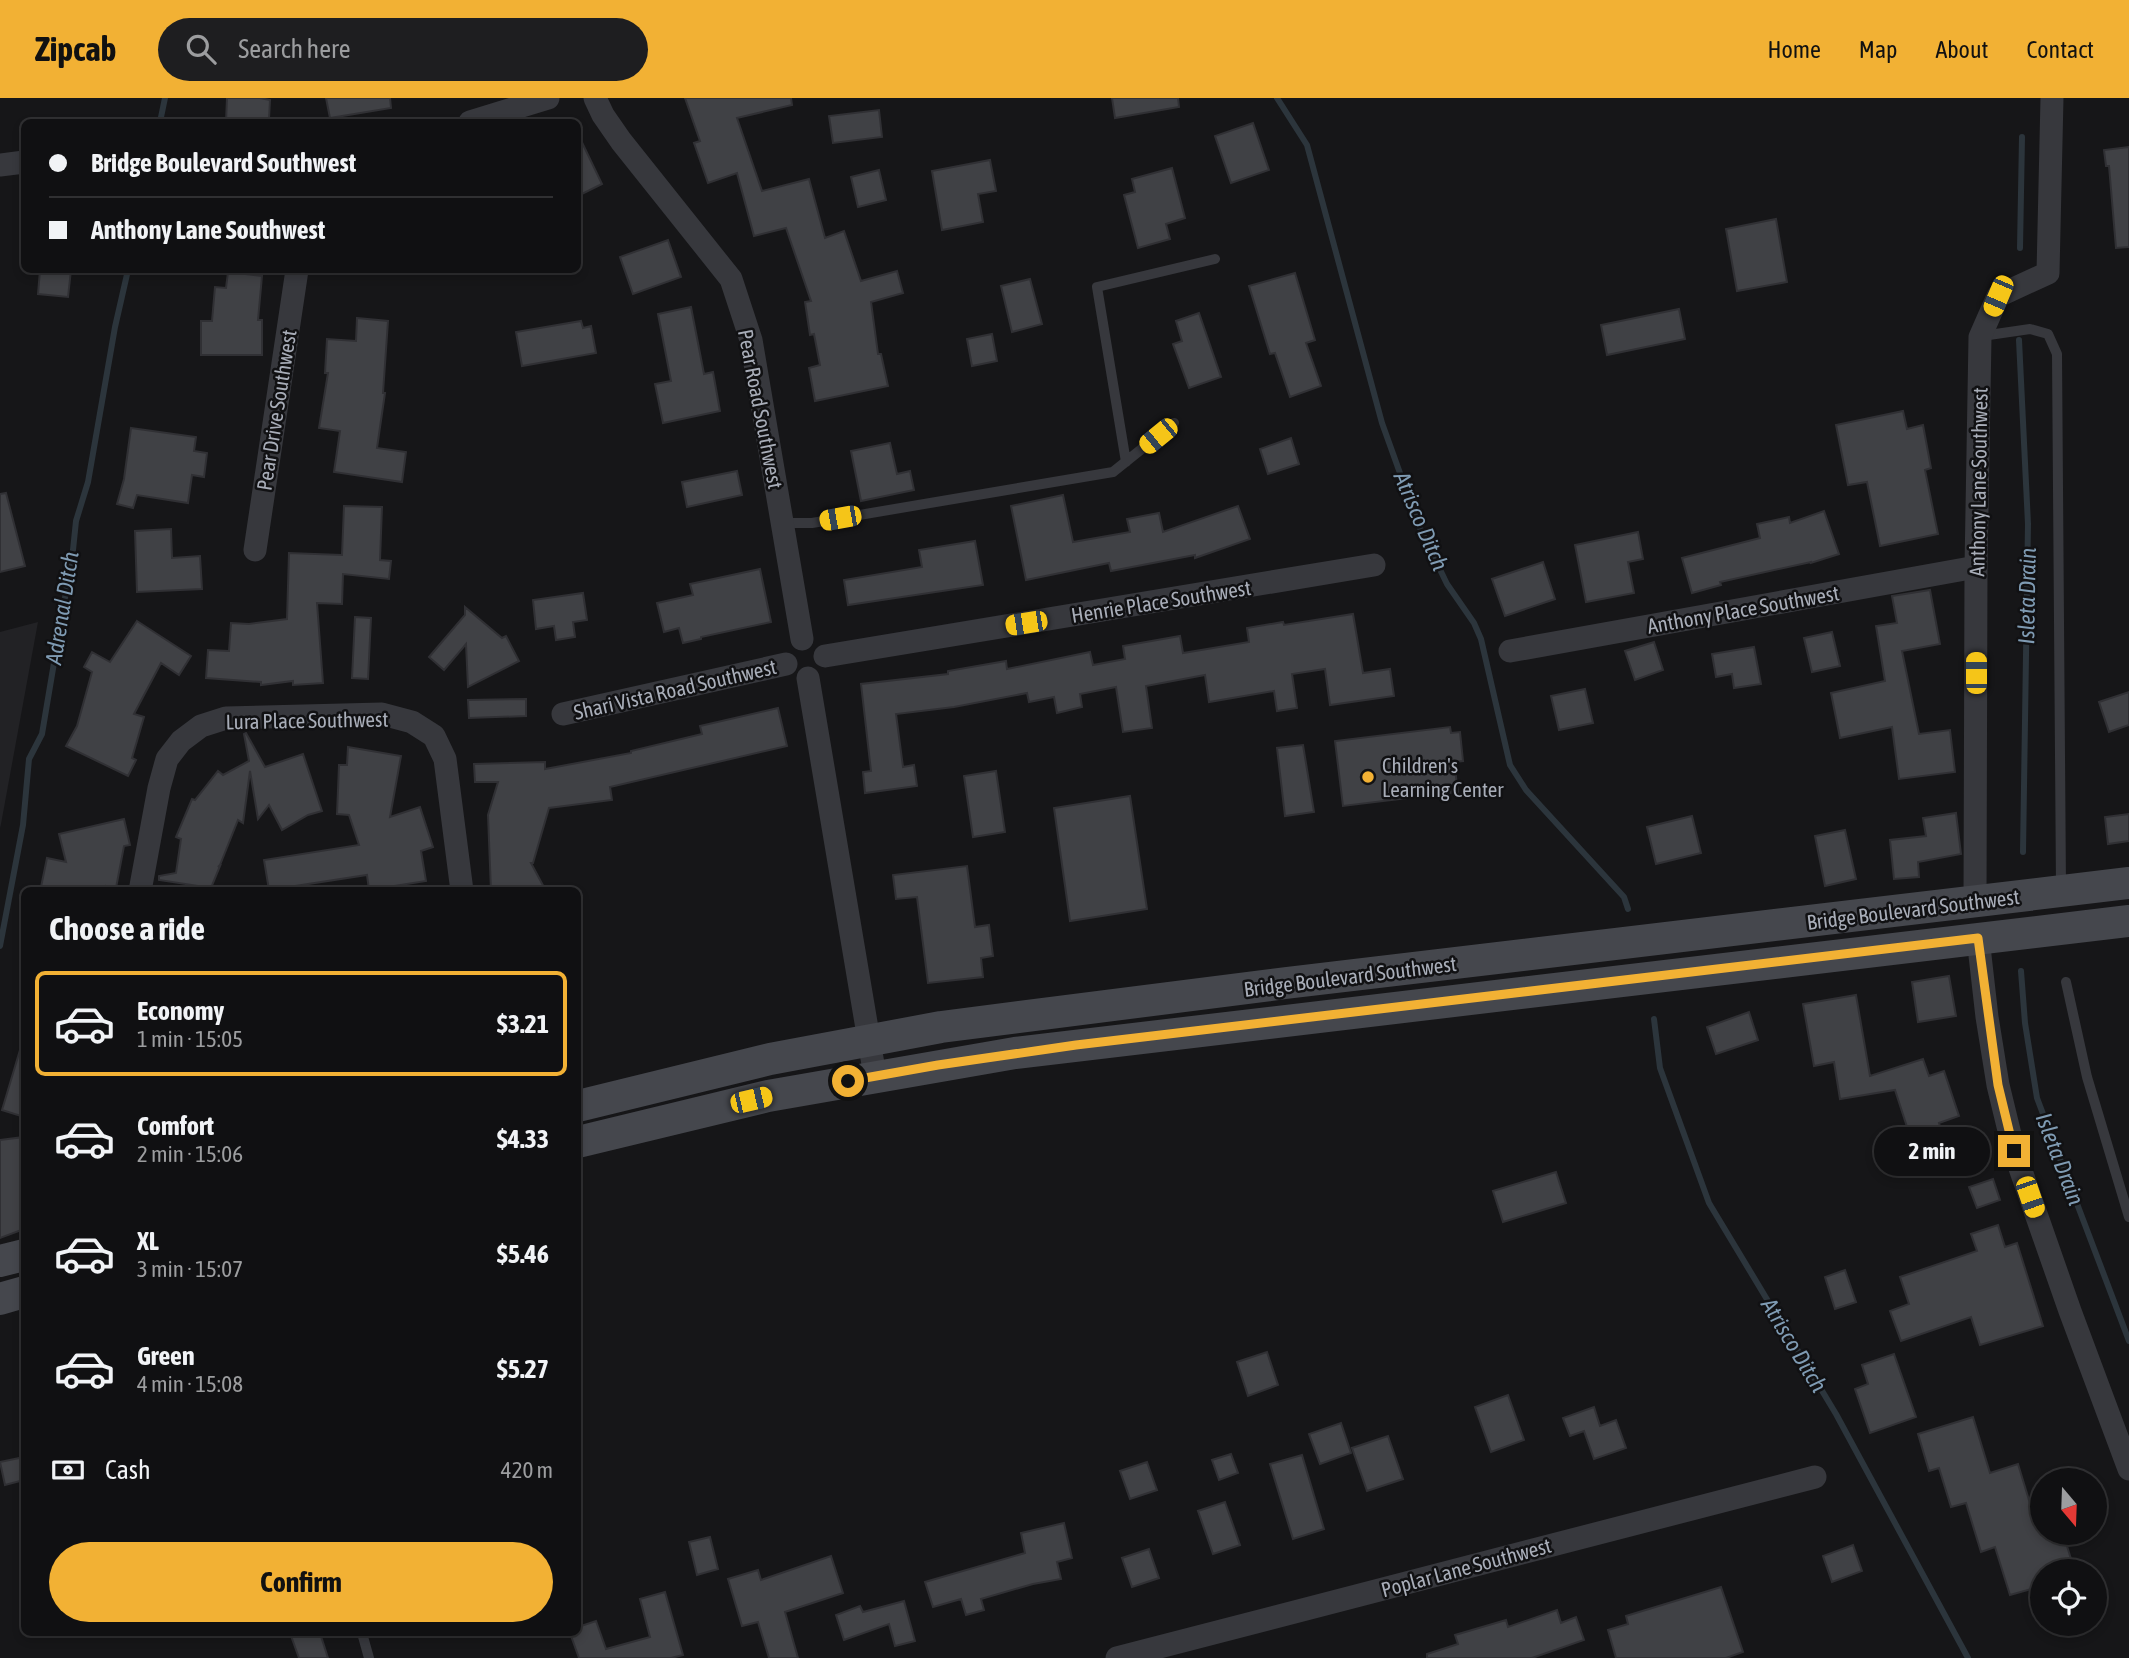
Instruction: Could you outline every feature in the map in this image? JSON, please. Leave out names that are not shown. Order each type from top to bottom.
[{"type":"main road","name":"Bridge Boulevard Southwest","points":[[581,1105],[770,1059],[942,1027],[1077,1008],[2129,883]]},
{"type":"main road","name":"Bridge Boulevard Southwest","points":[[581,1141],[768,1096],[976,1059],[2129,920]]},
{"type":"main road","points":[[0,1261],[21,1256]]},
{"type":"main road","points":[[0,1299],[21,1293]]},
{"type":"street","points":[[480,119],[548,98]]},
{"type":"street","name":"Pear Road Southwest","points":[[595,98],[621,141],[731,279],[751,340],[802,639]]},
{"type":"street","name":"Anthony Lane Southwest","points":[[1975,902],[1980,337],[1998,296],[2048,273],[2052,98]]},
{"type":"street","points":[[0,165],[21,162]]},
{"type":"street","name":"Pear Drive Southwest","points":[[254,551],[297,273]]},
{"type":"street","name":"Henrie Place Southwest","points":[[825,656],[1374,565]]},
{"type":"street","name":"Anthony Place Southwest","points":[[1510,651],[1976,567]]},
{"type":"street","points":[[802,639],[814,641],[825,656],[822,668],[813,677],[794,675],[786,664],[790,645],[802,639]]},
{"type":"street","name":"Shari Vista Road Southwest","points":[[563,714],[786,664]]},
{"type":"street","points":[[808,678],[875,1076]]},
{"type":"street","name":"Lura Place Southwest","points":[[141,887],[167,759],[181,741],[201,726],[226,718],[382,714],[412,722],[434,736],[445,759],[461,887]]},
{"type":"street","points":[[1978,938],[1998,1085],[2014,1151],[2129,1469]]},
{"type":"street","name":"Poplar Lane Southwest","points":[[1116,1658],[1815,1477]]},
{"type":"lane","points":[[1126,461],[1097,287],[1215,259]]},
{"type":"lane","points":[[1980,337],[2030,329],[2048,334],[2057,354],[2061,891]]},
{"type":"lane","points":[[782,523],[812,523],[1113,472],[1174,423]]},
{"type":"lane","points":[[2066,982],[2087,1077],[2129,1217]]},
{"type":"lane","points":[[363,1636],[369,1658]]},
{"type":"shaded area","points":[[38,622],[1,824],[0,828],[0,632]]},
{"type":"building","points":[[227,98],[270,100],[269,119],[226,119]]},
{"type":"building","points":[[326,98],[390,98],[391,108],[330,118]]},
{"type":"building","points":[[685,98],[791,98],[792,105],[737,118],[762,191],[809,179],[825,238],[844,231],[861,281],[897,271],[903,293],[871,302],[878,354],[881,354],[888,386],[815,401],[809,368],[820,365],[814,334],[810,335],[805,302],[811,301],[786,228],[754,236],[737,173],[708,183],[694,143],[700,141]]},
{"type":"building","points":[[1112,98],[1178,98],[1179,107],[1115,118]]},
{"type":"building","points":[[879,110],[882,137],[833,143],[829,116]]},
{"type":"building","points":[[1253,123],[1269,170],[1231,183],[1215,136]]},
{"type":"building","points":[[581,140],[602,184],[581,194]]},
{"type":"building","points":[[2129,147],[2129,247],[2116,248],[2109,166],[2106,166],[2104,150]]},
{"type":"building","points":[[990,160],[996,191],[978,194],[983,222],[942,230],[932,171]]},
{"type":"building","points":[[1172,168],[1185,218],[1166,224],[1170,239],[1138,248],[1124,195],[1135,192],[1132,179]]},
{"type":"building","points":[[879,170],[886,200],[858,207],[851,177]]},
{"type":"building","points":[[1776,219],[1787,282],[1737,291],[1726,229]]},
{"type":"building","points":[[668,240],[681,277],[633,294],[620,257]]},
{"type":"building","points":[[40,273],[71,273],[68,297],[38,294]]},
{"type":"building","points":[[228,273],[262,276],[258,320],[262,320],[262,355],[201,355],[201,321],[212,321],[215,287],[226,288]]},
{"type":"building","points":[[1295,273],[1315,340],[1306,343],[1321,386],[1290,397],[1275,353],[1270,354],[1249,286]]},
{"type":"building","points":[[1030,279],[1042,324],[1012,332],[1001,286]]},
{"type":"building","points":[[691,307],[704,374],[713,372],[720,411],[663,423],[655,384],[671,381],[658,314]]},
{"type":"building","points":[[1679,309],[1685,339],[1607,355],[1601,325]]},
{"type":"building","points":[[1199,313],[1221,377],[1189,388],[1173,344],[1182,341],[1176,321]]},
{"type":"building","points":[[357,318],[388,321],[385,393],[377,448],[406,452],[402,482],[334,472],[340,431],[319,428],[328,373],[325,373],[327,339],[356,341]]},
{"type":"building","points":[[581,321],[583,328],[591,326],[596,353],[522,366],[516,332]]},
{"type":"building","points":[[992,334],[997,361],[972,366],[967,339]]},
{"type":"building","points":[[1903,411],[1907,429],[1923,425],[1931,468],[1925,470],[1938,534],[1880,546],[1867,482],[1848,485],[1836,425]]},
{"type":"building","points":[[131,428],[196,437],[194,451],[207,453],[204,477],[192,475],[188,503],[137,495],[133,508],[117,504],[124,479]]},
{"type":"building","points":[[1291,438],[1299,464],[1268,474],[1260,449]]},
{"type":"building","points":[[890,443],[897,474],[910,471],[914,490],[861,501],[851,451]]},
{"type":"building","points":[[737,471],[742,495],[687,507],[682,482]]},
{"type":"building","points":[[6,493],[25,566],[0,572],[0,494]]},
{"type":"building","points":[[1063,495],[1073,542],[1130,532],[1127,519],[1159,513],[1163,532],[1238,506],[1250,539],[1195,558],[1195,555],[1111,571],[1109,563],[1026,580],[1011,506]]},
{"type":"building","points":[[344,506],[382,507],[380,560],[391,561],[389,579],[343,574],[342,604],[317,603],[323,683],[293,685],[293,681],[261,685],[261,682],[206,678],[208,650],[229,651],[231,623],[249,624],[287,619],[289,553],[342,555]]},
{"type":"building","points":[[1824,511],[1839,554],[1811,563],[1720,582],[1721,585],[1692,593],[1682,558],[1760,538],[1757,524],[1789,517],[1790,523]]},
{"type":"building","points":[[171,529],[172,558],[200,556],[202,589],[137,592],[135,531]]},
{"type":"building","points":[[1638,532],[1643,559],[1628,562],[1634,593],[1586,602],[1575,545]]},
{"type":"building","points":[[975,541],[983,585],[848,605],[844,580],[922,567],[919,550]]},
{"type":"building","points":[[1543,562],[1555,599],[1505,616],[1492,579]]},
{"type":"building","points":[[760,569],[771,622],[683,643],[679,628],[664,632],[657,603],[693,595],[690,584]]},
{"type":"building","points":[[1930,590],[1940,644],[1902,651],[1919,734],[1950,730],[1955,772],[1899,779],[1892,727],[1840,738],[1831,693],[1885,681],[1876,626],[1897,623],[1892,596]]},
{"type":"building","points":[[583,593],[587,620],[573,622],[575,637],[556,640],[554,626],[536,629],[533,600]]},
{"type":"building","points":[[465,607],[502,638],[506,636],[519,661],[468,687],[466,644],[444,670],[429,657],[465,615]]},
{"type":"building","points":[[1353,614],[1363,673],[1390,669],[1394,696],[1330,705],[1325,669],[1292,674],[1297,708],[1277,711],[1274,691],[1209,702],[1205,675],[1146,686],[1152,728],[1123,732],[1116,687],[1080,694],[1082,707],[1057,713],[1054,697],[1029,702],[1027,693],[954,707],[896,714],[903,767],[914,765],[917,786],[865,793],[863,772],[871,771],[861,684],[948,674],[948,671],[1006,661],[1007,669],[1090,652],[1093,665],[1125,659],[1123,646],[1180,636],[1183,653],[1249,642],[1247,628]]},
{"type":"building","points":[[355,617],[371,618],[368,679],[352,678]]},
{"type":"building","points":[[137,621],[191,656],[179,675],[161,663],[134,714],[144,717],[132,758],[136,760],[128,776],[66,746],[77,726],[92,672],[84,667],[92,652],[110,662]]},
{"type":"building","points":[[1832,632],[1840,666],[1812,672],[1804,638]]},
{"type":"building","points":[[1654,642],[1663,670],[1635,680],[1625,651]]},
{"type":"building","points":[[1754,647],[1761,684],[1734,688],[1732,674],[1716,677],[1712,654]]},
{"type":"building","points":[[1585,689],[1593,723],[1559,730],[1551,696]]},
{"type":"building","points":[[2129,692],[2129,725],[2109,732],[2099,702]]},
{"type":"building","points":[[526,699],[526,716],[469,718],[468,700]]},
{"type":"building","points":[[778,708],[787,746],[610,787],[612,800],[549,808],[531,863],[544,887],[491,887],[488,815],[498,782],[475,782],[474,764],[545,762],[545,769],[631,753],[702,734],[700,726]]},
{"type":"building","name":"Children's Learning Center","points":[[1450,727],[1451,733],[1460,732],[1463,761],[1454,762],[1458,792],[1343,806],[1335,741]]},
{"type":"building","points":[[246,733],[265,767],[303,754],[322,811],[308,815],[282,830],[269,805],[258,819],[250,771],[243,823],[238,820],[211,887],[159,880],[159,876],[176,873],[181,839],[176,837],[192,799],[195,800],[218,771],[223,775],[249,761]]},
{"type":"building","points":[[1303,745],[1314,812],[1285,816],[1277,748]]},
{"type":"building","points":[[348,747],[401,756],[390,817],[420,807],[433,847],[421,851],[426,881],[369,887],[367,875],[289,887],[268,887],[264,860],[359,845],[349,815],[337,814],[339,765],[347,765]]},
{"type":"building","points":[[996,771],[1005,832],[973,837],[964,776]]},
{"type":"building","points":[[1130,796],[1147,909],[1070,921],[1054,808]]},
{"type":"building","points":[[1956,813],[1961,854],[1918,862],[1919,877],[1894,879],[1890,840],[1926,836],[1923,818]]},
{"type":"building","points":[[2129,814],[2129,841],[2108,844],[2105,817]]},
{"type":"building","points":[[1692,816],[1701,853],[1656,864],[1647,827]]},
{"type":"building","points":[[124,819],[130,845],[124,846],[116,887],[41,887],[47,858],[66,862],[59,834]]},
{"type":"building","points":[[1845,830],[1856,879],[1825,886],[1815,836]]},
{"type":"building","points":[[967,866],[975,927],[989,925],[993,956],[981,958],[983,977],[928,983],[917,897],[896,899],[893,875]]},
{"type":"building","points":[[1949,976],[1956,1016],[1918,1022],[1912,982]]},
{"type":"building","points":[[1856,995],[1870,1076],[1923,1059],[1929,1076],[1944,1071],[1959,1116],[1939,1123],[1943,1137],[1921,1145],[1916,1131],[1909,1133],[1895,1090],[1840,1099],[1834,1062],[1814,1066],[1803,1004]]},
{"type":"building","points":[[1749,1012],[1758,1040],[1716,1054],[1707,1027]]},
{"type":"building","points":[[20,1050],[21,1050],[21,1116],[2,1110]]},
{"type":"building","points":[[21,1137],[21,1230],[0,1238],[0,1140]]},
{"type":"building","points":[[1556,1172],[1566,1203],[1503,1222],[1493,1191]]},
{"type":"building","points":[[1993,1179],[2000,1200],[1977,1208],[1969,1187]]},
{"type":"building","points":[[1998,1225],[2005,1247],[2017,1243],[2043,1326],[1980,1345],[1971,1317],[1901,1341],[1890,1311],[1909,1304],[1900,1277],[1977,1251],[1971,1234]]},
{"type":"building","points":[[1845,1270],[1856,1302],[1835,1309],[1825,1277]]},
{"type":"building","points":[[1267,1352],[1278,1385],[1248,1396],[1237,1362]]},
{"type":"building","points":[[1894,1354],[1916,1417],[1870,1433],[1855,1389],[1868,1384],[1862,1365]]},
{"type":"building","points":[[1508,1395],[1524,1440],[1491,1452],[1475,1407]]},
{"type":"building","points":[[1594,1407],[1600,1426],[1616,1420],[1626,1448],[1594,1459],[1584,1431],[1570,1436],[1563,1418]]},
{"type":"building","points":[[1973,1417],[1990,1473],[2018,1464],[2030,1503],[2030,1545],[2067,1545],[2071,1559],[2030,1559],[2030,1589],[2010,1595],[1995,1547],[1981,1552],[1966,1503],[1951,1507],[1939,1468],[1929,1471],[1918,1434]]},
{"type":"building","points":[[1341,1423],[1351,1453],[1320,1464],[1309,1434]]},
{"type":"building","points":[[1388,1436],[1403,1479],[1367,1491],[1352,1448]]},
{"type":"building","points":[[1231,1454],[1238,1473],[1219,1480],[1212,1460]]},
{"type":"building","points":[[1302,1455],[1324,1529],[1293,1539],[1270,1464]]},
{"type":"building","points":[[21,1458],[21,1481],[5,1485],[0,1462]]},
{"type":"building","points":[[1147,1462],[1157,1490],[1130,1499],[1120,1471]]},
{"type":"building","points":[[1225,1502],[1240,1545],[1213,1554],[1198,1511]]},
{"type":"building","points":[[1064,1523],[1072,1558],[1057,1562],[1061,1579],[981,1599],[984,1610],[966,1615],[961,1599],[933,1607],[925,1582],[1025,1553],[1021,1533]]},
{"type":"building","points":[[710,1537],[718,1569],[697,1575],[689,1542]]},
{"type":"building","points":[[1853,1545],[1862,1571],[1832,1582],[1823,1556]]},
{"type":"building","points":[[1149,1549],[1159,1578],[1132,1587],[1122,1558]]},
{"type":"building","points":[[831,1556],[843,1593],[785,1612],[798,1658],[769,1658],[758,1622],[742,1626],[728,1579],[758,1570],[761,1580]]},
{"type":"building","points":[[1721,1587],[1743,1652],[1726,1658],[1616,1658],[1608,1630],[1628,1624],[1626,1616]]},
{"type":"building","points":[[665,1592],[683,1655],[671,1658],[579,1658],[571,1636],[581,1636],[581,1626],[596,1621],[606,1649],[650,1637],[640,1599]]},
{"type":"building","points":[[904,1601],[915,1641],[895,1646],[889,1624],[844,1640],[836,1615],[860,1606],[863,1612]]},
{"type":"building","points":[[1557,1610],[1561,1623],[1576,1617],[1584,1640],[1532,1658],[1427,1658],[1427,1654],[1458,1644],[1455,1635],[1506,1620],[1508,1627]]},
{"type":"building","points":[[291,1636],[321,1636],[328,1658],[299,1658]]},
{"type":"waterway","name":"Adrenal Ditch","points":[[161,119],[165,98]]},
{"type":"waterway","name":"Atrisco Ditch","points":[[1277,98],[1307,145],[1382,423],[1419,526],[1447,584],[1474,623],[1481,639],[1510,765],[1526,790],[1624,897],[1628,909]]},
{"type":"waterway","name":"Isleta Drain","points":[[2020,248],[2022,137]]},
{"type":"waterway","name":"Adrenal Ditch","points":[[0,946],[23,825],[29,759],[42,734],[76,521],[88,482],[115,327],[127,273]]},
{"type":"waterway","name":"Isleta Drain","points":[[2019,340],[2028,524],[2023,852]]},
{"type":"waterway","name":"Isleta Drain","points":[[2021,971],[2025,1023],[2037,1098],[2129,1341]]},
{"type":"waterway","name":"Atrisco Ditch","points":[[1654,1019],[1660,1068],[1709,1203],[1836,1414],[1968,1658]]},
{"type":"place","name":"Children's Learning Center","points":[[1368,777]]},
{"type":"route","points":[[848,1081],[1076,1045],[1978,938],[1998,1085],[2014,1151]]}]
